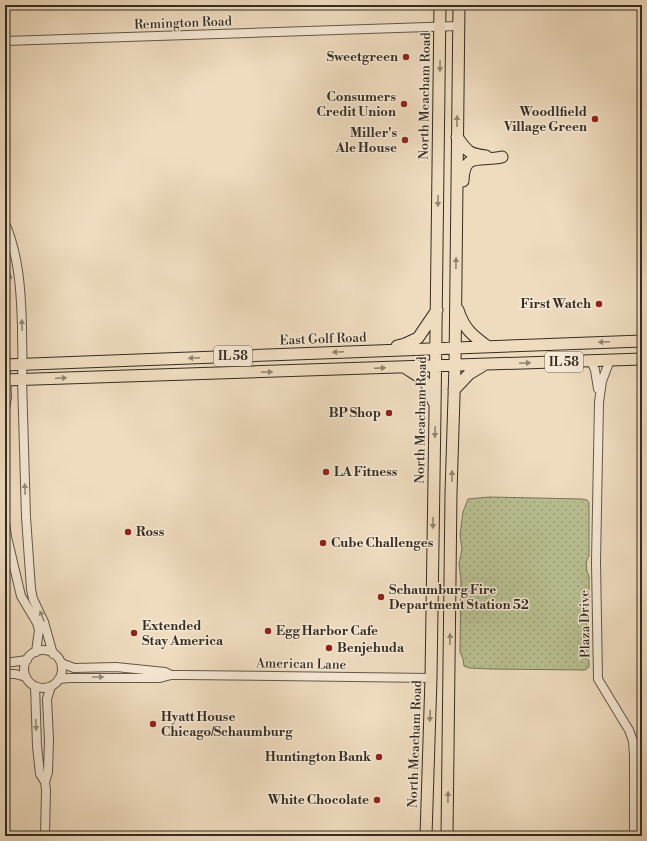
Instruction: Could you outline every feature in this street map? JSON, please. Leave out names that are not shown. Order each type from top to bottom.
[{"type":"main road","name":"North Meacham Road","points":[[426,836],[431,678],[440,5]]},
{"type":"main road","points":[[447,836],[451,494],[456,302],[458,5]]},
{"type":"main road","points":[[456,240],[462,229],[463,171],[466,165],[475,160],[502,157],[473,154],[467,150],[457,137]]},
{"type":"main road","points":[[456,302],[465,327],[488,347]]},
{"type":"main road","points":[[377,351],[405,344],[418,338],[437,309]]},
{"type":"main road","name":"East Golf Road","points":[[5,365],[642,341]]},
{"type":"main road","name":"IL 58","points":[[5,380],[642,359]]},
{"type":"main road","points":[[454,390],[469,374],[486,364]]},
{"type":"main road","points":[[404,366],[424,380],[429,389],[435,411]]},
{"type":"street","name":"Remington Road","points":[[5,41],[458,26]]},
{"type":"street","points":[[5,223],[11,238],[19,277],[23,364],[22,379],[26,517],[31,589],[33,599],[44,622],[53,654]]},
{"type":"street","points":[[5,351],[5,380],[7,397],[5,409]]},
{"type":"street","name":"Plaza Drive","points":[[610,360],[602,381],[599,402],[596,562],[598,679],[621,717],[633,741],[634,836]]},
{"type":"street","name":"Plaza Drive","points":[[591,361],[596,376],[599,402]]},
{"type":"street","points":[[5,522],[7,537],[21,596],[39,630],[36,652]]},
{"type":"street","points":[[48,651],[53,654],[58,657],[61,663],[62,669],[59,679],[50,686],[41,688],[35,686],[26,677],[25,666],[27,660],[36,652],[48,651]]},
{"type":"street","points":[[5,663],[27,660]]},
{"type":"street","name":"American Lane","points":[[61,663],[74,668],[116,667],[165,672],[171,675]]},
{"type":"street","points":[[5,674],[15,674],[26,677]]},
{"type":"street","name":"American Lane","points":[[59,679],[160,678],[171,675],[431,678]]},
{"type":"street","points":[[35,686],[37,746],[40,774],[45,782]]},
{"type":"street","points":[[45,836],[45,782],[48,772],[49,740],[47,698],[50,686]]},
{"type":"green space","points":[[489,497],[582,499],[587,500],[589,503],[589,556],[586,566],[589,576],[589,612],[587,616],[589,667],[585,670],[491,669],[469,668],[464,666],[460,652],[461,580],[459,564],[462,549],[460,535],[463,512],[468,499]]},
{"type":"waterway","points":[[5,259],[11,278]]},
{"type":"place","name":"Sweetgreen","points":[[406,57]]},
{"type":"place","name":"Consumers Credit Union","points":[[404,104]]},
{"type":"place","name":"Woodlfield Village Green","points":[[595,119]]},
{"type":"place","name":"Miller's Ale House","points":[[405,140]]},
{"type":"place","name":"First Watch","points":[[599,304]]},
{"type":"place","name":"BP Shop","points":[[389,413]]},
{"type":"place","name":"LA Fitness","points":[[326,472]]},
{"type":"place","name":"Ross","points":[[128,532]]},
{"type":"place","name":"Cube Challenges","points":[[323,543]]},
{"type":"place","name":"Schaumburg Fire Department Station 52","points":[[381,597]]},
{"type":"place","name":"Egg Harbor Cafe","points":[[268,631]]},
{"type":"place","name":"Extended Stay America","points":[[134,633]]},
{"type":"place","name":"Benjehuda","points":[[329,648]]},
{"type":"place","name":"Hyatt House Chicago/Schaumburg","points":[[153,724]]},
{"type":"place","name":"Huntington Bank","points":[[379,757]]},
{"type":"place","name":"White Chocolate","points":[[377,800]]}]
